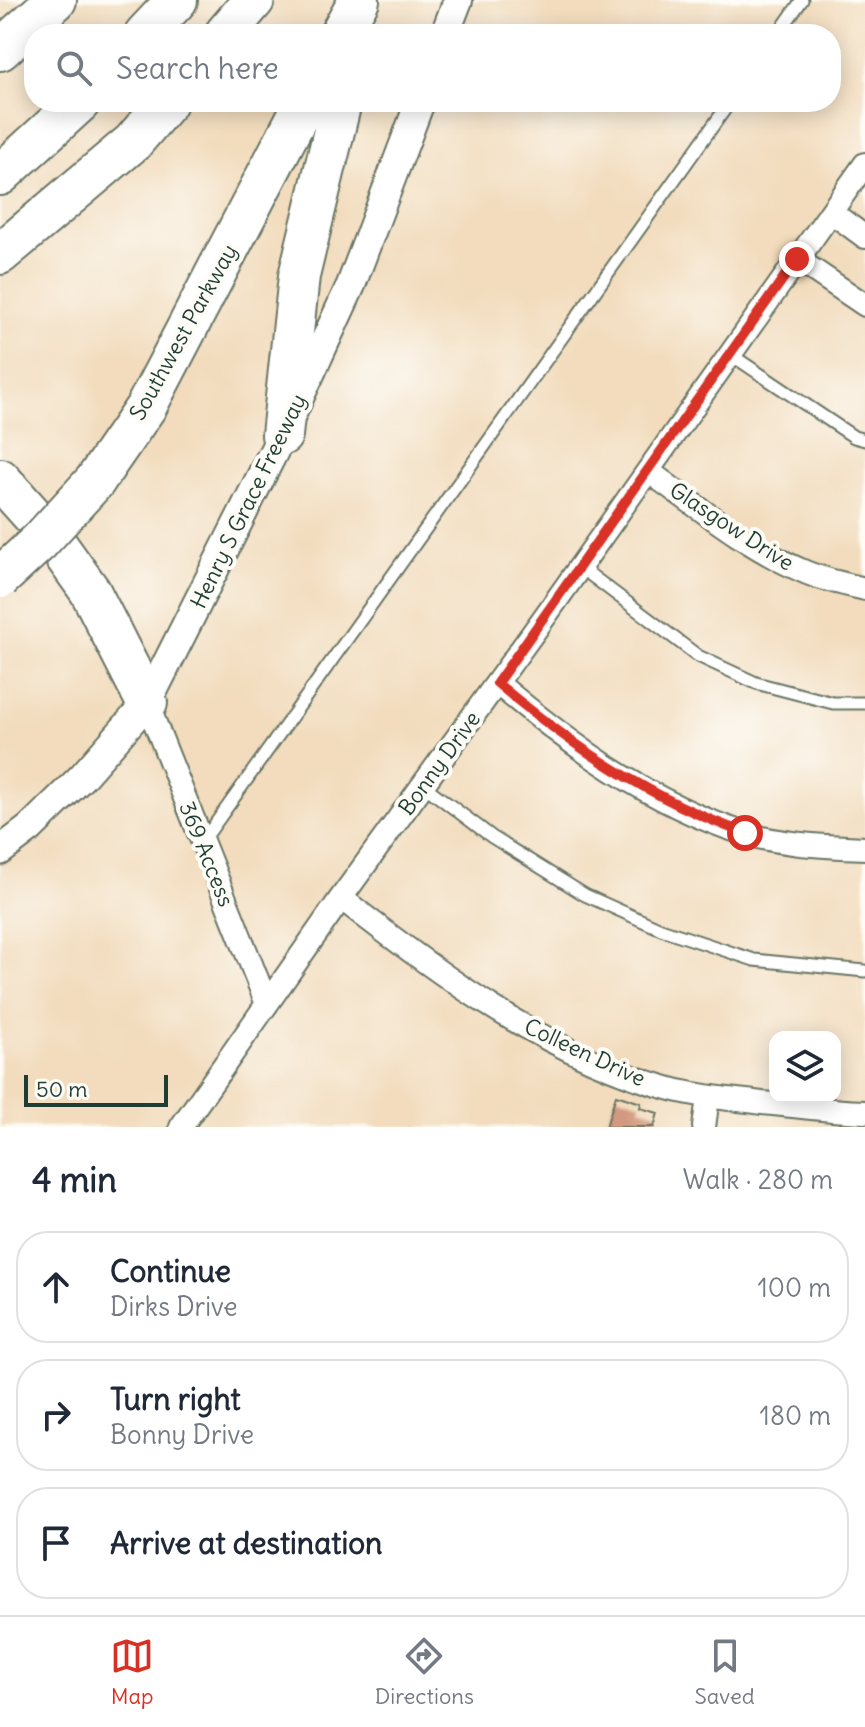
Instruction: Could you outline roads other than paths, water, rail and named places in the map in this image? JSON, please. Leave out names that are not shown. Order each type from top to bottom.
[{"type":"highway","points":[[29,24],[56,0]]},
{"type":"highway","points":[[154,24],[177,0]]},
{"type":"highway","points":[[234,24],[254,0]]},
{"type":"highway","points":[[346,24],[359,0]]},
{"type":"highway","points":[[369,24],[379,0]]},
{"type":"highway","points":[[0,50],[24,29]]},
{"type":"highway","points":[[0,175],[69,112]]},
{"type":"highway","points":[[0,254],[133,142],[158,112]]},
{"type":"highway","name":"Southwest Parkway","points":[[0,578],[40,541],[95,481],[146,407],[300,112]]},
{"type":"highway","points":[[282,435],[299,276],[339,112]]},
{"type":"highway","points":[[0,479],[50,535],[90,591],[147,703]]},
{"type":"street","points":[[449,24],[458,0]]},
{"type":"street","name":"Henry S Grace Freeway","points":[[0,851],[30,828],[82,777],[147,703],[282,435],[351,285],[416,112]]},
{"type":"street","name":"Bonny Drive","points":[[181,1127],[865,164]]},
{"type":"street","points":[[831,212],[865,237]]},
{"type":"street","points":[[797,259],[865,305]]},
{"type":"street","name":"Glasgow Drive","points":[[648,471],[729,529],[775,556],[805,572],[865,589]]},
{"type":"street","points":[[497,683],[594,758],[652,792],[716,823],[776,840],[865,848]]},
{"type":"street","name":"369 Access","points":[[147,703],[267,1004]]},
{"type":"street","name":"Colleen Drive","points":[[341,898],[457,985],[503,1013],[609,1067],[672,1089],[708,1097],[865,1112]]},
{"type":"street","points":[[704,1127],[708,1097]]},
{"type":"lane","points":[[785,24],[802,0]]},
{"type":"lane","points":[[202,843],[723,112]]},
{"type":"lane","points":[[730,354],[854,437],[865,440]]},
{"type":"lane","points":[[580,567],[698,656],[756,683],[833,703],[865,703]]},
{"type":"lane","points":[[423,785],[492,837],[585,895],[661,929],[754,960],[865,971]]}]
